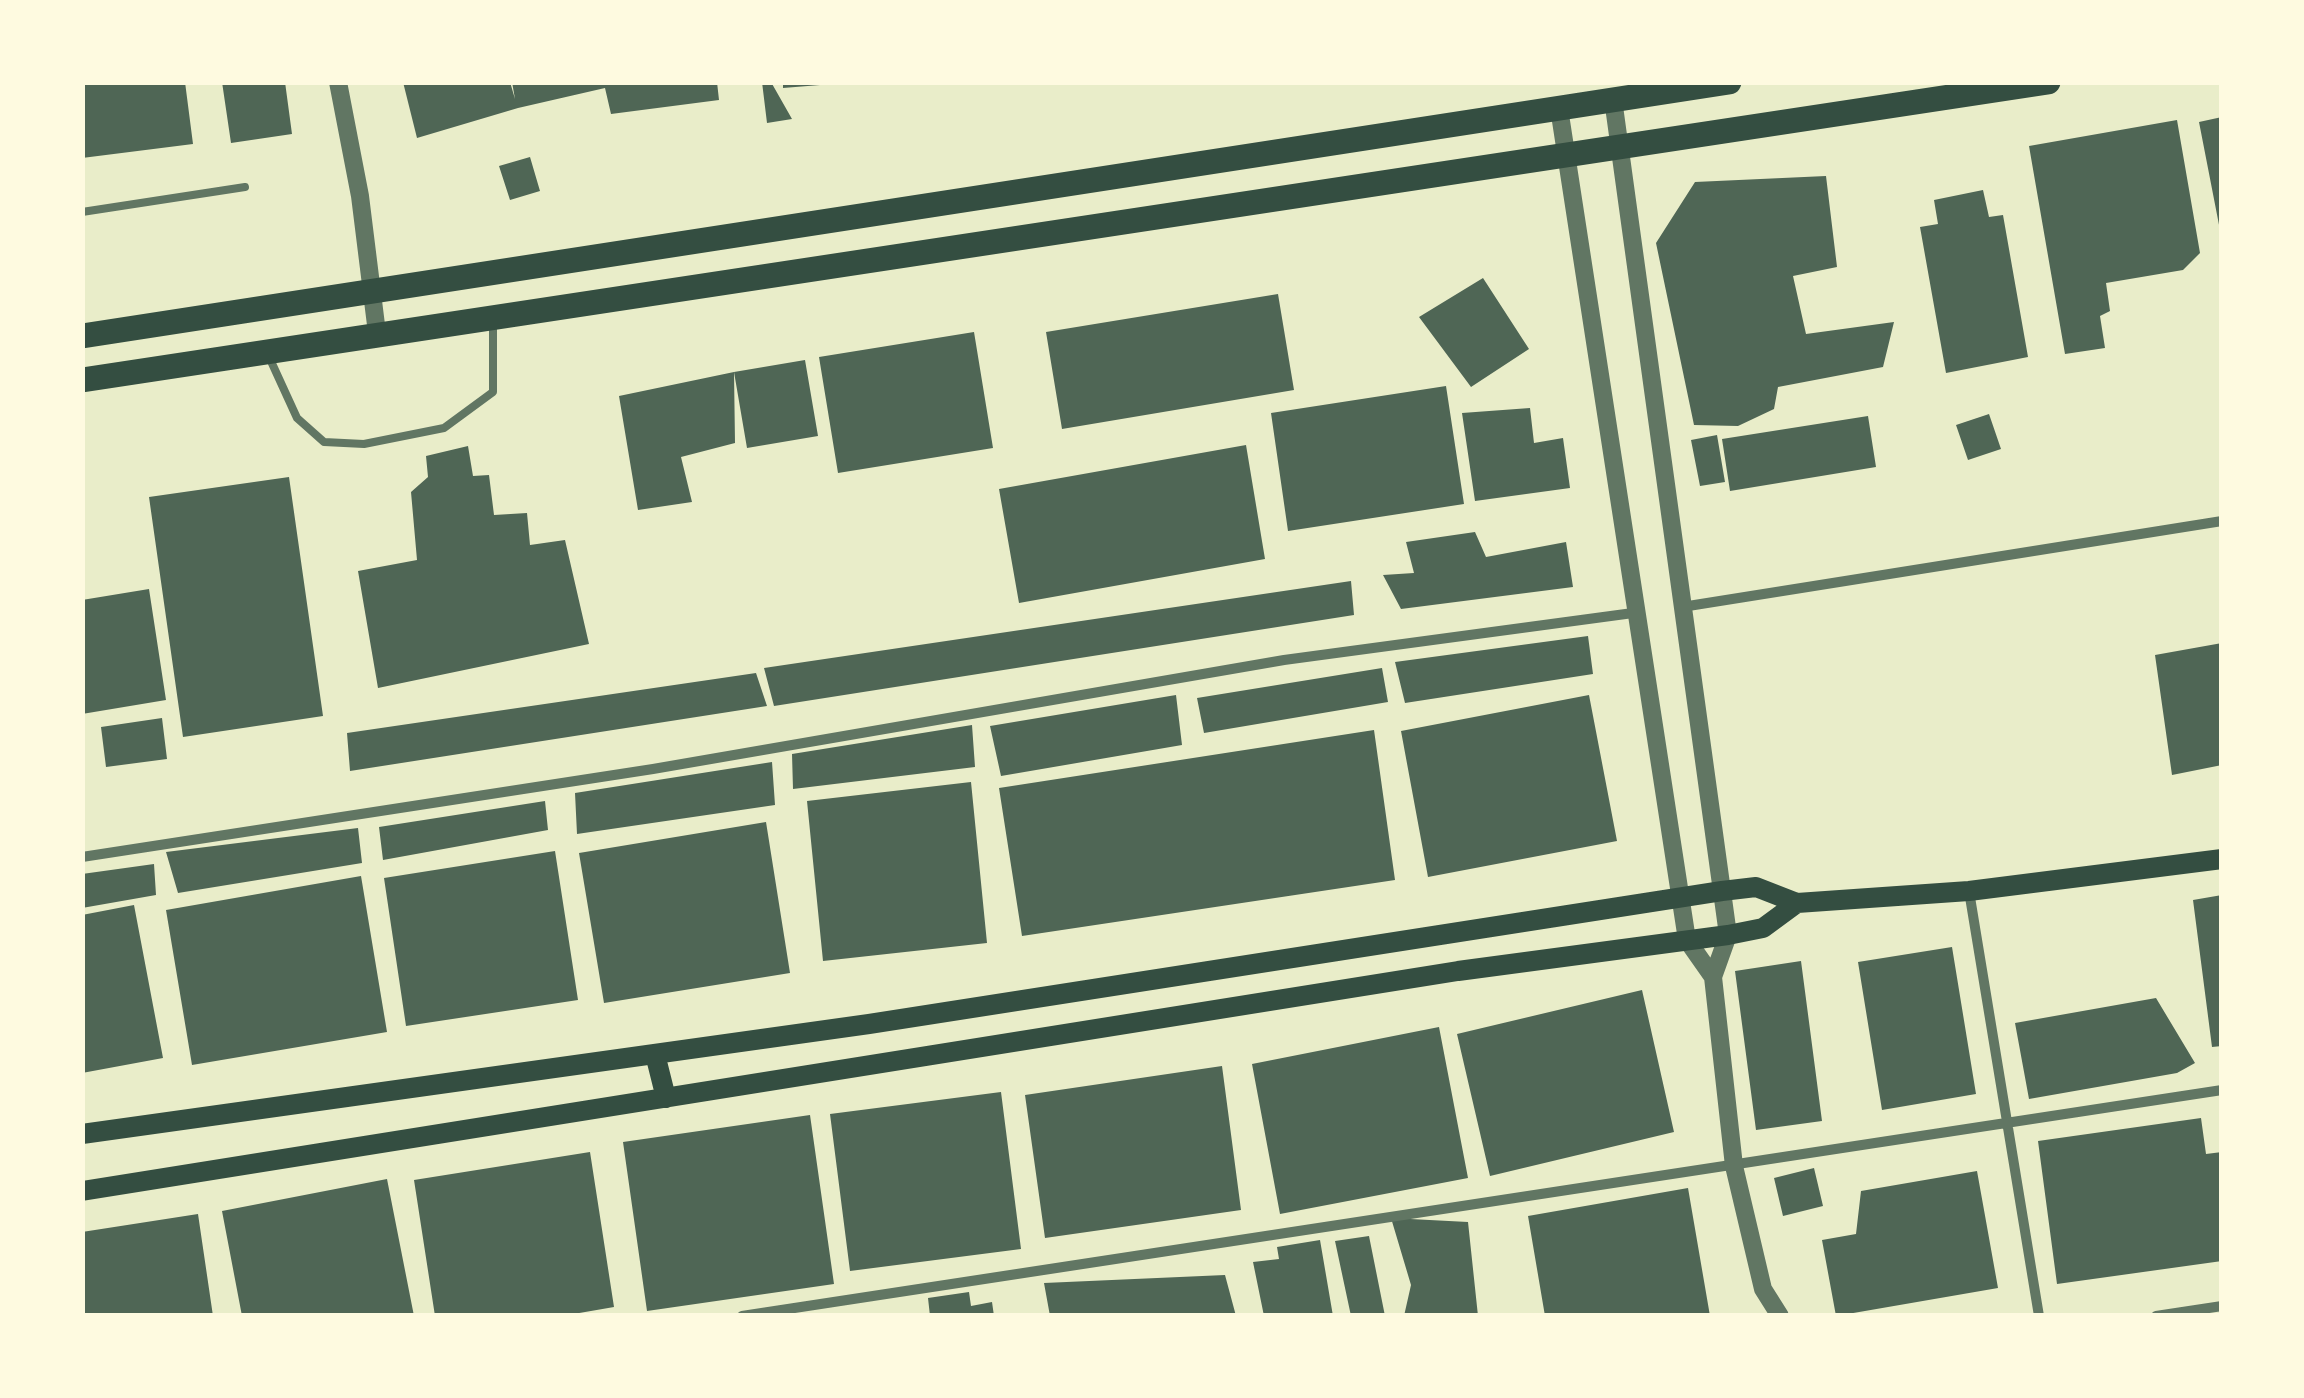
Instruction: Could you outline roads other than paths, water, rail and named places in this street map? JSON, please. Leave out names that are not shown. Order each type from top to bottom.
[{"type":"main road","points":[[82,336],[1559,108],[1623,93],[1729,82]]},
{"type":"main road","points":[[82,380],[377,332],[2048,82]]},
{"type":"main road","points":[[82,1134],[656,1054],[1722,890],[1756,886],[1796,904],[1968,890],[2222,859]]},
{"type":"main road","points":[[82,1190],[1458,971],[1728,935],[1763,928],[1796,904]]},
{"type":"main road","points":[[656,1054],[666,1098]]},
{"type":"street","points":[[338,82],[377,332]]},
{"type":"street","points":[[1623,93],[1618,145],[1728,935],[1714,977],[1734,1166],[1762,1289],[1780,1316]]},
{"type":"street","points":[[1559,108],[1687,940],[1714,977]]},
{"type":"street","points":[[1681,607],[2222,522]]},
{"type":"street","points":[[82,857],[653,769],[1284,660],[1634,614]]},
{"type":"street","points":[[1968,890],[2039,1316]]},
{"type":"street","points":[[742,1316],[2222,1090]]},
{"type":"street","points":[[2156,1316],[2222,1306]]},
{"type":"lane","points":[[82,212],[245,187]]},
{"type":"lane","points":[[267,350],[307,431],[324,442],[364,444],[444,428],[492,392],[493,316]]}]
